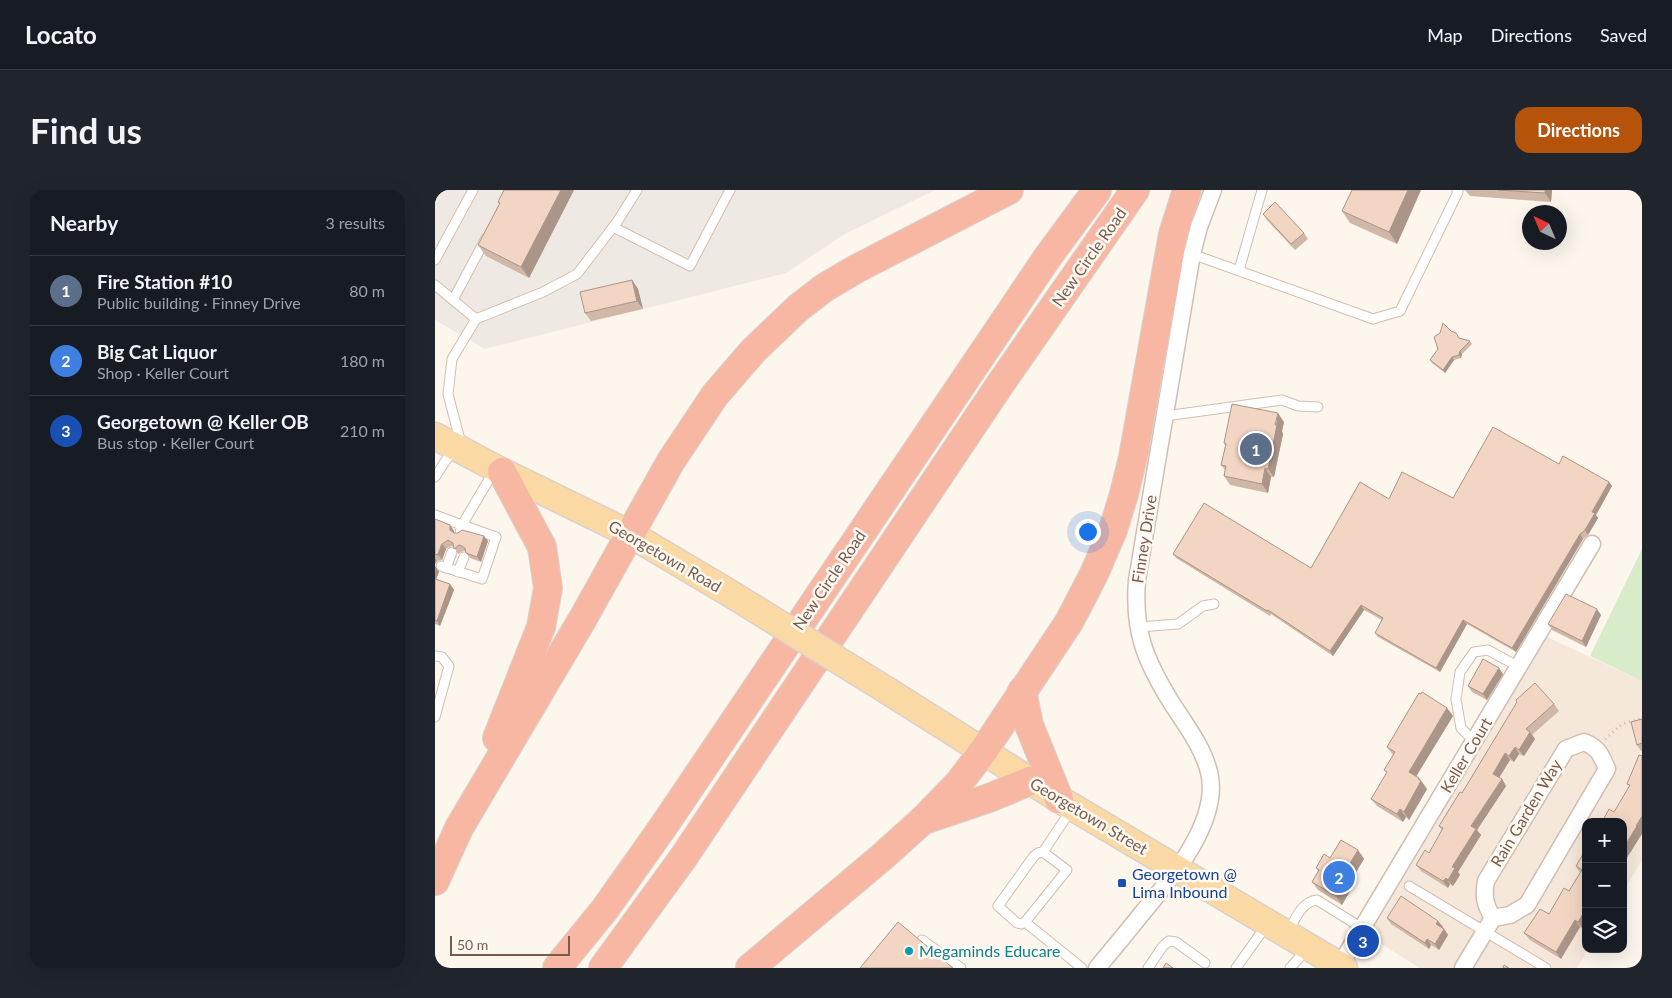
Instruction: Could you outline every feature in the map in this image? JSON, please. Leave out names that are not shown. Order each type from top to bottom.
[{"type":"highway","points":[[459,828],[577,629],[671,460],[715,395],[753,351],[798,308],[825,288],[856,269],[1009,190]]},
{"type":"highway","name":"New Circle Road","points":[[557,968],[605,909],[663,828],[845,555],[1047,258],[1097,190]]},
{"type":"highway","name":"New Circle Road","points":[[603,968],[683,858],[1001,384],[1135,190]]},
{"type":"highway","points":[[750,968],[882,857],[923,820],[959,783],[984,750],[1069,622],[1095,574],[1113,530],[1124,494],[1133,457],[1173,234],[1187,190]]},
{"type":"highway","points":[[435,881],[459,828],[541,627],[548,588],[543,547],[499,470]]},
{"type":"highway","points":[[1022,691],[1029,725],[1066,803]]},
{"type":"highway","points":[[923,820],[989,798],[1030,781]]},
{"type":"main road","name":"Georgetown Road","points":[[451,444],[499,470],[630,534],[888,691]]},
{"type":"main road","name":"Georgetown Street","points":[[888,691],[1066,803],[1342,967]]},
{"type":"street","name":"Finney Drive","points":[[1097,968],[1179,869],[1203,824],[1209,803],[1211,785],[1202,752],[1157,679],[1146,656],[1135,605],[1137,580],[1192,254],[1199,227],[1213,190]]},
{"type":"street","name":"Keller Court","points":[[1342,967],[1362,928],[1592,544]]},
{"type":"street","name":"Rain Garden Way","points":[[1489,925],[1485,905],[1485,881],[1565,749],[1584,742],[1594,746]]},
{"type":"street","points":[[1463,968],[1489,925],[1527,905],[1607,769],[1601,755],[1594,746]]},
{"type":"lane","points":[[435,260],[473,190]]},
{"type":"lane","points":[[435,477],[451,444],[448,394],[452,359],[476,319],[543,292],[577,274],[613,227],[637,190]]},
{"type":"lane","points":[[613,227],[690,266],[729,190]]},
{"type":"lane","points":[[1239,270],[1262,190]]},
{"type":"lane","points":[[1192,254],[1373,319],[1401,311],[1458,192],[1457,190]]},
{"type":"lane","points":[[453,300],[489,232]]},
{"type":"lane","points":[[435,285],[476,319]]},
{"type":"lane","points":[[1165,416],[1282,400],[1298,406],[1318,407]]},
{"type":"lane","points":[[461,529],[499,470]]},
{"type":"lane","points":[[435,515],[447,524],[474,533],[496,537],[482,579],[444,567],[452,552]]},
{"type":"lane","points":[[458,572],[464,557]]},
{"type":"lane","points":[[1139,627],[1178,624],[1203,606],[1214,604]]},
{"type":"lane","points":[[1474,741],[1461,728],[1456,700],[1460,672],[1474,652],[1488,650],[1519,667]]},
{"type":"lane","points":[[435,656],[442,657],[449,666],[435,717]]},
{"type":"lane","points":[[1043,852],[1067,870],[1046,889],[1033,905],[1025,922],[1017,923],[998,906],[1027,870],[1034,856],[1043,852],[1066,803]]},
{"type":"lane","points":[[1409,886],[1489,925],[1546,968]]},
{"type":"lane","points":[[1236,968],[1288,934],[1304,904],[1310,901],[1317,900],[1362,928]]},
{"type":"lane","points":[[1025,922],[1082,968]]},
{"type":"lane","points":[[1288,934],[1290,968]]},
{"type":"lane","points":[[922,940],[961,968]]},
{"type":"lane","points":[[1148,968],[1163,946],[1169,941],[1176,942],[1205,963]]},
{"type":"path","points":[[1594,746],[1608,737],[1621,724],[1642,718]]},
{"type":"shaded area","points":[[435,190],[935,190],[845,234],[786,273],[485,349],[435,320]]},
{"type":"shaded area","points":[[1545,636],[1642,681],[1642,861],[1627,885],[1627,818],[1582,818],[1582,953],[1586,953],[1577,968],[1420,968],[1368,936]]},
{"type":"green space","points":[[1642,549],[1642,681],[1590,656]]},
{"type":"building","points":[[504,190],[561,190],[521,267],[478,245],[500,203],[498,202]]},
{"type":"building","points":[[1352,190],[1408,190],[1389,232],[1342,211]]},
{"type":"building","points":[[1498,190],[1545,190],[1545,193]]},
{"type":"building","points":[[1275,202],[1304,233],[1291,244],[1263,214]]},
{"type":"building","points":[[632,280],[637,301],[585,313],[580,292]]},
{"type":"building","points":[[1443,323],[1456,333],[1459,338],[1470,341],[1460,351],[1459,355],[1452,357],[1443,370],[1430,360],[1438,349],[1434,337],[1440,333]]},
{"type":"building","points":[[1232,404],[1278,413],[1268,469],[1265,468],[1262,484],[1224,476],[1226,466],[1221,465]]},
{"type":"building","points":[[1493,427],[1559,464],[1563,456],[1609,482],[1592,512],[1595,513],[1585,530],[1580,534],[1512,648],[1463,620],[1436,668],[1375,633],[1383,618],[1361,605],[1330,651],[1268,610],[1173,554],[1204,503],[1311,568],[1360,482],[1389,499],[1402,472],[1453,498]]},
{"type":"building","points":[[435,519],[450,525],[450,530],[454,533],[462,530],[484,536],[477,557],[466,553],[465,548],[462,546],[459,545],[454,549],[453,543],[448,540],[442,544],[438,554],[435,555]]},
{"type":"building","points":[[435,579],[450,584],[437,621],[435,620]]},
{"type":"building","points":[[1566,594],[1597,609],[1582,641],[1548,624]]},
{"type":"building","points":[[1483,659],[1499,668],[1483,694],[1468,686]]},
{"type":"building","points":[[1535,683],[1554,704],[1526,729],[1530,732],[1519,750],[1515,747],[1509,756],[1505,753],[1493,774],[1502,779],[1471,826],[1476,829],[1452,867],[1455,868],[1448,880],[1446,878],[1443,881],[1416,865],[1425,850],[1429,853],[1443,828],[1439,826],[1460,792],[1462,793],[1517,702],[1516,700]]},
{"type":"building","points":[[1422,692],[1447,708],[1409,772],[1421,781],[1404,812],[1400,809],[1397,814],[1371,799],[1387,772],[1384,770],[1395,752],[1387,747],[1419,693],[1421,694]]},
{"type":"building","points":[[1642,719],[1642,743],[1637,745],[1631,722]]},
{"type":"building","points":[[1639,755],[1642,756],[1642,816],[1627,842],[1627,818],[1604,818],[1609,809],[1614,812],[1630,785],[1627,784]]},
{"type":"building","points":[[1341,840],[1358,850],[1340,880],[1344,882],[1336,896],[1312,882],[1319,870],[1316,868],[1324,854],[1330,858]]},
{"type":"building","points":[[1582,856],[1582,870],[1576,866]]},
{"type":"building","points":[[1582,870],[1582,916],[1578,922],[1575,920],[1556,952],[1524,933],[1540,909],[1549,914],[1564,888],[1569,891]]},
{"type":"building","points":[[1401,896],[1438,921],[1436,924],[1444,929],[1435,944],[1427,939],[1425,943],[1387,918]]},
{"type":"building","points":[[898,922],[953,968],[860,968]]},
{"type":"building","points":[[1166,963],[1173,968],[1163,968]]},
{"type":"place","name":"Fire Station #10","points":[[1256,449]]},
{"type":"place","name":"Big Cat Liquor","points":[[1339,877]]},
{"type":"place","name":"Georgetown @ Lima Inbound","points":[[1122,883]]},
{"type":"place","name":"Georgetown @ Keller OB","points":[[1363,941]]},
{"type":"place","name":"Megaminds Educare","points":[[909,951]]}]
